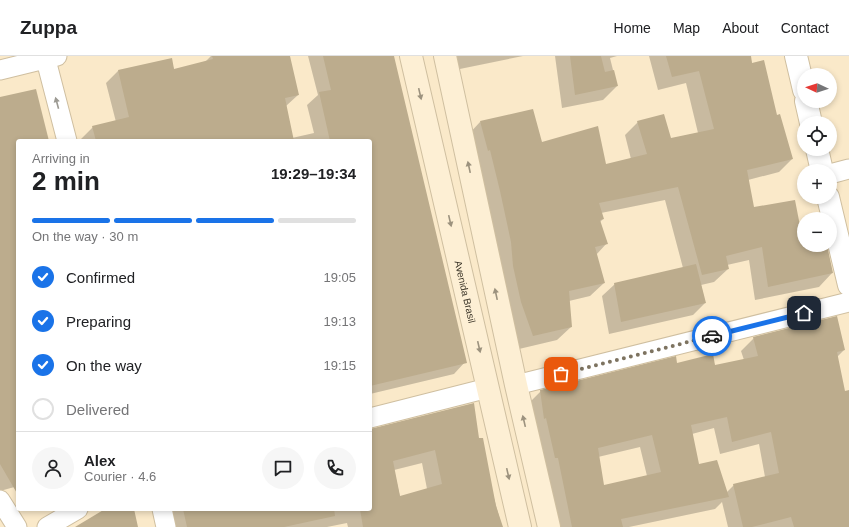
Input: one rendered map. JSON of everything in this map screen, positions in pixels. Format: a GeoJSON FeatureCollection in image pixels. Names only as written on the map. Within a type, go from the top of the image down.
{"type":"FeatureCollection","features":[{"type":"Feature","properties":{"kind":"main road","name":"Avenida Brasil"},"geometry":{"type":"LineString","coordinates":[[412,56],[520,527]]}},
{"type":"Feature","properties":{"kind":"main road"},"geometry":{"type":"LineString","coordinates":[[445,56],[516,385],[549,527]]}},
{"type":"Feature","properties":{"kind":"street"},"geometry":{"type":"LineString","coordinates":[[796,56],[799,68]]}},
{"type":"Feature","properties":{"kind":"street"},"geometry":{"type":"LineString","coordinates":[[0,70],[49,57],[67,139]]}},
{"type":"Feature","properties":{"kind":"street"},"geometry":{"type":"LineString","coordinates":[[837,172],[849,169]]}},
{"type":"Feature","properties":{"kind":"street"},"geometry":{"type":"LineString","coordinates":[[830,204],[849,285]]}},
{"type":"Feature","properties":{"kind":"street"},"geometry":{"type":"LineString","coordinates":[[516,385],[849,302]]}},
{"type":"Feature","properties":{"kind":"street"},"geometry":{"type":"LineString","coordinates":[[372,417],[488,388]]}},
{"type":"Feature","properties":{"kind":"street"},"geometry":{"type":"LineString","coordinates":[[0,500],[17,527]]}},
{"type":"Feature","properties":{"kind":"street"},"geometry":{"type":"LineString","coordinates":[[47,527],[75,511]]}},
{"type":"Feature","properties":{"kind":"street"},"geometry":{"type":"LineString","coordinates":[[162,511],[166,527]]}},
{"type":"Feature","properties":{"kind":"building"},"geometry":{"type":"Polygon","coordinates":[[[212,56],[290,56],[299,95],[285,98],[294,139],[95,139],[92,126],[129,117],[118,70],[172,58],[174,69],[213,59],[212,56]]]}},
{"type":"Feature","properties":{"kind":"building"},"geometry":{"type":"Polygon","coordinates":[[[323,56],[394,56],[467,363],[372,386],[372,139],[330,139],[319,92],[331,90],[323,56]]]}},
{"type":"Feature","properties":{"kind":"building"},"geometry":{"type":"Polygon","coordinates":[[[570,56],[601,56],[605,72],[614,70],[618,86],[575,95],[570,56]]]}},
{"type":"Feature","properties":{"kind":"building"},"geometry":{"type":"Polygon","coordinates":[[[666,56],[751,56],[752,63],[764,60],[777,115],[780,114],[793,159],[747,170],[754,207],[795,200],[797,212],[797,252],[828,252],[833,273],[768,287],[762,247],[726,256],[729,269],[702,275],[678,187],[599,203],[604,219],[600,220],[608,244],[595,247],[605,283],[569,291],[572,327],[533,336],[521,302],[513,266],[511,242],[500,191],[490,150],[488,151],[480,121],[533,109],[542,142],[598,126],[606,164],[647,154],[637,121],[664,114],[671,138],[714,129],[699,71],[672,77],[666,56]]]}},
{"type":"Feature","properties":{"kind":"building"},"geometry":{"type":"Polygon","coordinates":[[[36,89],[48,139],[16,139],[16,492],[0,464],[0,97],[36,89]]]}},
{"type":"Feature","properties":{"kind":"building"},"geometry":{"type":"Polygon","coordinates":[[[696,264],[706,303],[621,322],[614,283],[696,264]]]}},
{"type":"Feature","properties":{"kind":"building"},"geometry":{"type":"Polygon","coordinates":[[[837,316],[845,350],[837,352],[845,391],[849,390],[849,527],[794,527],[791,517],[752,527],[743,527],[733,484],[779,473],[771,432],[732,442],[727,417],[691,425],[699,464],[717,460],[729,497],[621,519],[623,527],[572,527],[558,458],[555,458],[546,418],[544,419],[540,390],[676,356],[677,363],[713,354],[715,365],[758,356],[753,337],[837,316]],[[652,435],[598,448],[604,485],[661,472],[652,435]]]}},
{"type":"Feature","properties":{"kind":"building"},"geometry":{"type":"Polygon","coordinates":[[[474,403],[479,438],[483,438],[496,506],[503,527],[363,527],[360,511],[372,511],[372,428],[474,403]],[[435,450],[393,461],[400,496],[442,484],[435,450]]]}},
{"type":"Feature","properties":{"kind":"building"},"geometry":{"type":"Polygon","coordinates":[[[102,511],[134,511],[138,527],[75,527],[102,511]]]}},
{"type":"Feature","properties":{"kind":"building"},"geometry":{"type":"Polygon","coordinates":[[[183,511],[334,511],[335,516],[284,527],[187,527],[183,511]]]}},
{"type":"Feature","properties":{"kind":"way so far"},"geometry":{"type":"LineString","coordinates":[[561,374],[712,336]]}},
{"type":"Feature","properties":{"kind":"route"},"geometry":{"type":"LineString","coordinates":[[712,336],[804,313]]}}]}
